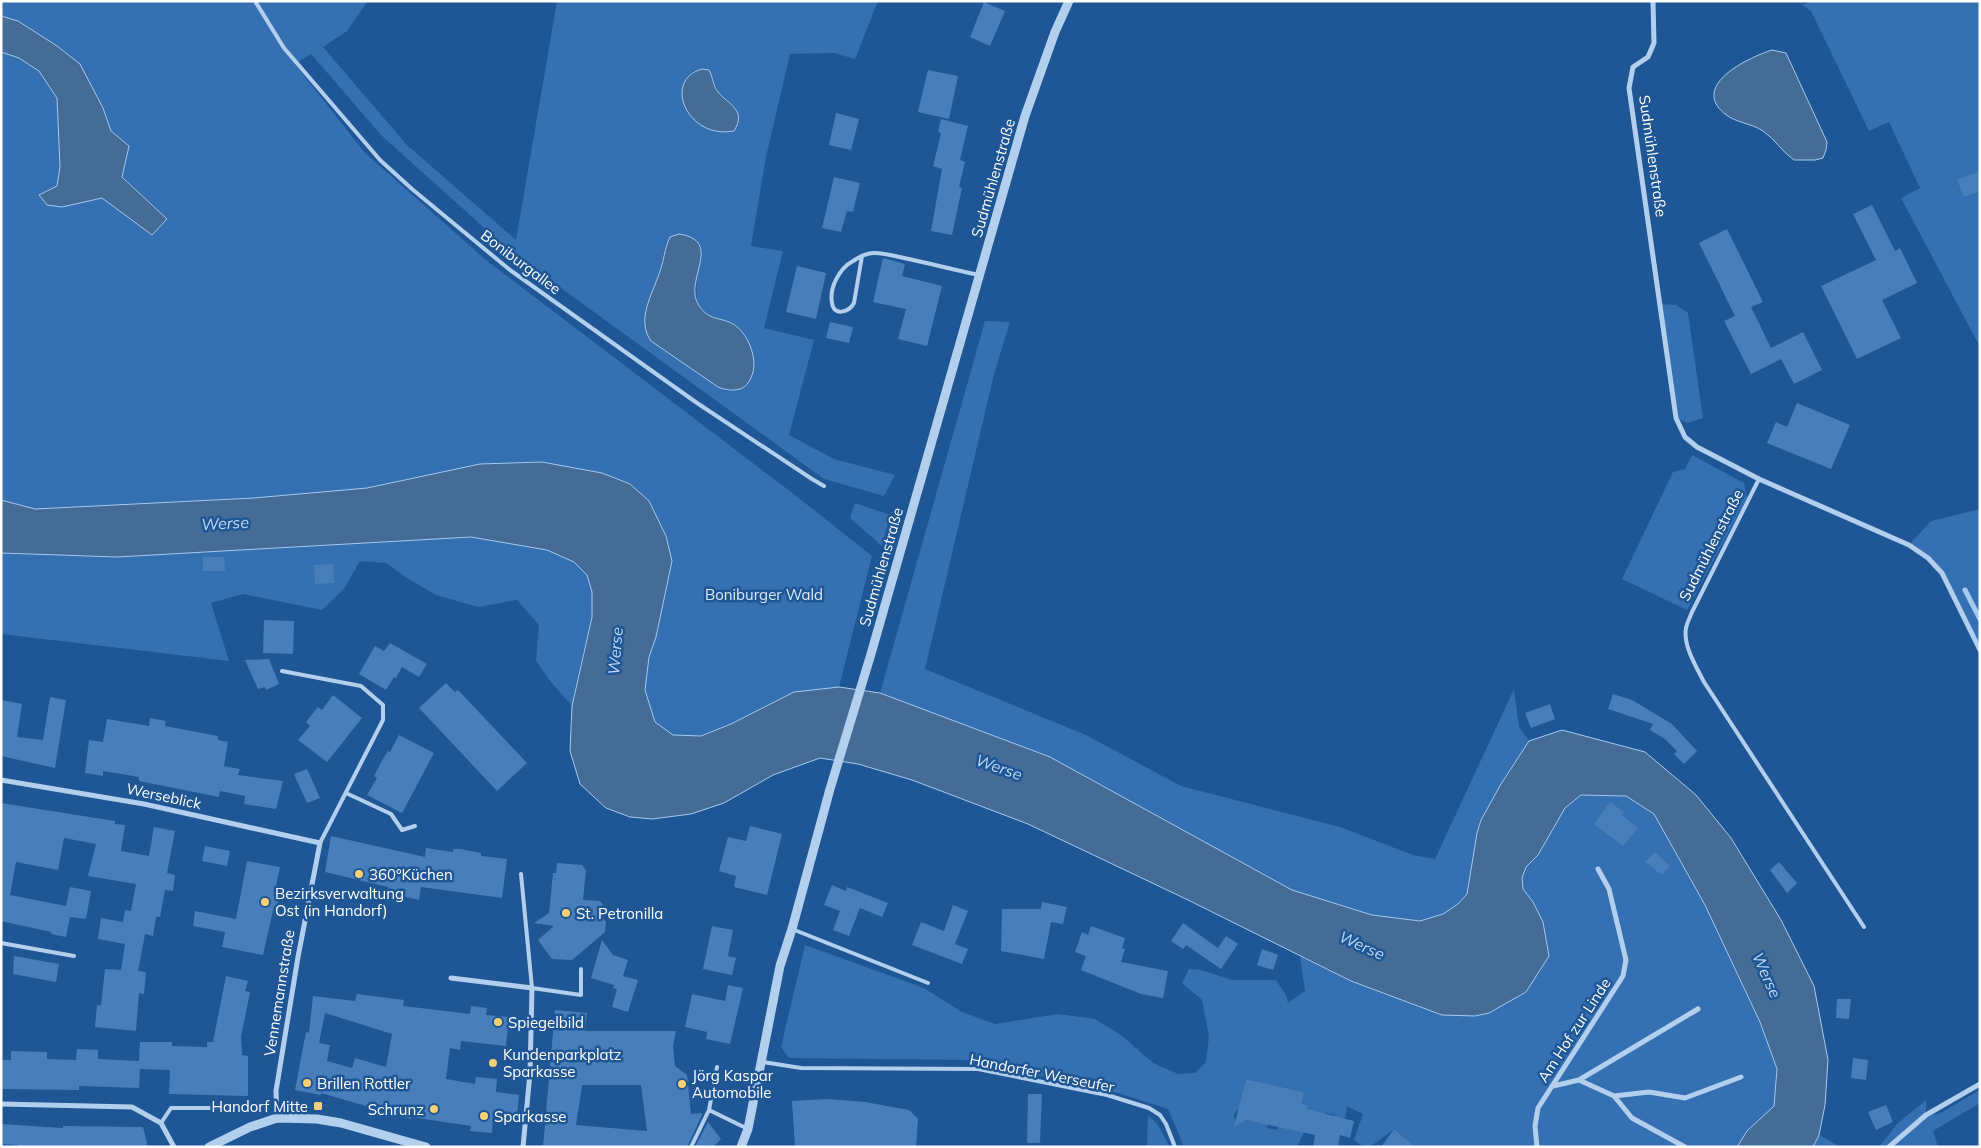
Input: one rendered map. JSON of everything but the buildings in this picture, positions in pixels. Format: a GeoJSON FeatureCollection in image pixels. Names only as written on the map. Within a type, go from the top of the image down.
{"type":"FeatureCollection","features":[{"type":"Feature","properties":{"kind":"street","name":"Sudmühlenstraße"},"geometry":{"type":"LineString","coordinates":[[741,1147],[748,1129],[780,966],[830,789],[1025,116],[1055,32],[1069,1]]}},
{"type":"Feature","properties":{"kind":"street","name":"Sudmühlenstraße"},"geometry":{"type":"LineString","coordinates":[[1653,1],[1654,43],[1648,57],[1633,67],[1629,88],[1676,418],[1685,437],[1697,447],[1759,479]]}},
{"type":"Feature","properties":{"kind":"street"},"geometry":{"type":"LineString","coordinates":[[1759,479],[1909,545],[1928,558],[1942,572],[1980,650]]}},
{"type":"Feature","properties":{"kind":"street","name":"Werseblick"},"geometry":{"type":"LineString","coordinates":[[1,780],[144,804],[320,843]]}},
{"type":"Feature","properties":{"kind":"street","name":"Vennemannstraße"},"geometry":{"type":"LineString","coordinates":[[277,1118],[276,1091],[298,956],[320,843]]}},
{"type":"Feature","properties":{"kind":"street","name":"Am Hof zur Linde"},"geometry":{"type":"LineString","coordinates":[[1537,1147],[1535,1126],[1538,1108],[1623,976],[1626,960],[1609,889],[1598,869]]}},
{"type":"Feature","properties":{"kind":"street"},"geometry":{"type":"LineString","coordinates":[[451,978],[532,988],[530,1073],[523,1147]]}},
{"type":"Feature","properties":{"kind":"street"},"geometry":{"type":"LineString","coordinates":[[1552,1086],[1579,1080],[1698,1009]]}},
{"type":"Feature","properties":{"kind":"street"},"geometry":{"type":"LineString","coordinates":[[1614,1096],[1649,1092],[1685,1098],[1741,1078]]}},
{"type":"Feature","properties":{"kind":"street"},"geometry":{"type":"LineString","coordinates":[[1579,1080],[1614,1096],[1632,1118],[1685,1147]]}},
{"type":"Feature","properties":{"kind":"street"},"geometry":{"type":"LineString","coordinates":[[1889,1147],[1926,1115],[1980,1084]]}},
{"type":"Feature","properties":{"kind":"street"},"geometry":{"type":"LineString","coordinates":[[1,1104],[132,1107],[161,1123],[174,1147]]}},
{"type":"Feature","properties":{"kind":"street"},"geometry":{"type":"LineString","coordinates":[[209,1147],[250,1127],[277,1118],[317,1119],[341,1123],[426,1147]]}},
{"type":"Feature","properties":{"kind":"lane","name":"Boniburgallee"},"geometry":{"type":"LineString","coordinates":[[255,1],[284,48],[380,160],[440,213],[510,270],[628,355],[698,404],[824,486]]}},
{"type":"Feature","properties":{"kind":"lane"},"geometry":{"type":"LineString","coordinates":[[862,256],[854,303],[851,309],[839,312],[834,309],[832,303],[835,281],[842,269],[851,261],[862,256],[878,253],[979,275]]}},
{"type":"Feature","properties":{"kind":"lane","name":"Sudmühlenstraße"},"geometry":{"type":"LineString","coordinates":[[1759,479],[1692,612],[1686,628],[1687,643],[1704,682],[1864,928]]}},
{"type":"Feature","properties":{"kind":"lane"},"geometry":{"type":"LineString","coordinates":[[282,671],[361,686],[382,705],[383,720],[320,843]]}},
{"type":"Feature","properties":{"kind":"lane"},"geometry":{"type":"LineString","coordinates":[[346,792],[391,814],[402,830],[415,826]]}},
{"type":"Feature","properties":{"kind":"lane"},"geometry":{"type":"LineString","coordinates":[[521,874],[532,988],[581,994],[581,969]]}},
{"type":"Feature","properties":{"kind":"lane"},"geometry":{"type":"LineString","coordinates":[[792,929],[928,983]]}},
{"type":"Feature","properties":{"kind":"lane"},"geometry":{"type":"LineString","coordinates":[[1,943],[74,956]]}},
{"type":"Feature","properties":{"kind":"lane","name":"Handorfer Werseufer"},"geometry":{"type":"LineString","coordinates":[[762,1062],[801,1068],[978,1069],[1107,1095],[1149,1108],[1160,1114],[1176,1147]]}},
{"type":"Feature","properties":{"kind":"lane"},"geometry":{"type":"LineString","coordinates":[[691,1147],[709,1110],[717,1067]]}},
{"type":"Feature","properties":{"kind":"lane"},"geometry":{"type":"LineString","coordinates":[[161,1123],[171,1108],[233,1108]]}},
{"type":"Feature","properties":{"kind":"lane"},"geometry":{"type":"LineString","coordinates":[[709,1110],[748,1129]]}},
{"type":"Feature","properties":{"kind":"green space","name":"Boniburger Wald"},"geometry":{"type":"Polygon","coordinates":[[[1,1],[368,1],[347,31],[323,47],[407,145],[516,240],[557,1],[878,1],[855,59],[834,53],[790,54],[766,157],[751,246],[783,251],[764,328],[814,340],[789,435],[834,459],[895,475],[884,496],[824,479],[510,251],[382,136],[311,54],[295,64],[365,153],[486,260],[795,495],[872,556],[839,687],[794,692],[731,724],[700,736],[673,735],[655,722],[645,690],[649,657],[656,637],[672,561],[630,484],[602,473],[542,462],[480,464],[367,488],[254,498],[35,509],[1,500],[1,52],[19,58],[39,71],[57,98],[60,167],[57,186],[62,207],[102,198],[152,234],[167,219],[122,176],[129,146],[111,131],[103,108],[18,21],[1,16],[1,1]],[[694,71],[682,87],[736,108],[718,92],[712,76],[694,71]],[[679,234],[670,237],[665,248],[660,273],[645,311],[651,341],[718,387],[727,391],[742,388],[754,361],[751,349],[746,337],[732,323],[712,318],[697,302],[696,279],[700,264],[679,234]]]}},
{"type":"Feature","properties":{"kind":"green space"},"geometry":{"type":"Polygon","coordinates":[[[1812,1],[1980,1],[1980,347],[1901,198],[1920,188],[1889,122],[1869,131],[1811,11],[1802,5],[1812,1]]]}},
{"type":"Feature","properties":{"kind":"green space"},"geometry":{"type":"Polygon","coordinates":[[[1660,304],[1676,305],[1688,313],[1703,418],[1688,423],[1676,418],[1660,304]]]}},
{"type":"Feature","properties":{"kind":"green space"},"geometry":{"type":"Polygon","coordinates":[[[985,321],[1010,322],[994,374],[925,669],[1086,735],[1181,786],[1340,827],[1413,855],[1435,859],[1514,689],[1519,727],[1529,741],[1501,784],[1481,820],[1477,833],[1467,894],[1458,904],[1443,914],[1420,921],[1372,915],[1292,890],[1050,757],[880,693],[985,321]]]}},
{"type":"Feature","properties":{"kind":"green space"},"geometry":{"type":"Polygon","coordinates":[[[1692,455],[1744,483],[1747,498],[1687,610],[1622,579],[1673,472],[1685,469],[1692,455]]]}},
{"type":"Feature","properties":{"kind":"green space"},"geometry":{"type":"Polygon","coordinates":[[[855,503],[890,515],[882,546],[850,518],[855,503]]]}},
{"type":"Feature","properties":{"kind":"green space"},"geometry":{"type":"Polygon","coordinates":[[[1980,509],[1980,650],[1942,573],[1909,545],[1931,521],[1980,509]]]}},
{"type":"Feature","properties":{"kind":"green space"},"geometry":{"type":"Polygon","coordinates":[[[471,537],[539,548],[564,556],[574,561],[589,580],[592,592],[591,618],[572,706],[536,661],[539,625],[517,600],[478,607],[436,595],[386,563],[360,561],[344,589],[322,610],[243,594],[211,603],[229,661],[1,634],[1,553],[117,557],[471,537]]]}},
{"type":"Feature","properties":{"kind":"green space"},"geometry":{"type":"Polygon","coordinates":[[[1581,795],[1626,796],[1654,814],[1705,905],[1760,1022],[1777,1069],[1774,1106],[1747,1131],[1737,1147],[1415,1147],[1394,1129],[1370,1147],[1364,1147],[1354,1140],[1363,1114],[1347,1106],[1345,1119],[1326,1113],[1325,1115],[1306,1111],[1307,1105],[1302,1104],[1304,1092],[1246,1079],[1239,1109],[1235,1112],[1234,1117],[1236,1121],[1246,1120],[1268,1124],[1267,1128],[1277,1130],[1278,1127],[1309,1122],[1297,1147],[1184,1147],[1168,1109],[1118,1093],[972,1060],[789,1058],[781,1047],[805,945],[924,988],[962,1012],[995,1024],[1058,1014],[1095,1019],[1121,1035],[1153,1063],[1178,1074],[1195,1073],[1206,1062],[1209,1036],[1202,1000],[1182,983],[1189,969],[1201,970],[1232,980],[1276,980],[1286,995],[1288,1003],[1305,991],[1300,956],[1351,981],[1442,1015],[1508,1002],[1526,992],[1533,902],[1523,889],[1522,878],[1526,867],[1538,855],[1565,808],[1581,795]]]}},
{"type":"Feature","properties":{"kind":"green space"},"geometry":{"type":"Polygon","coordinates":[[[1980,1090],[1980,1103],[1933,1131],[1938,1147],[1879,1147],[1897,1124],[1926,1100],[1926,1115],[1939,1114],[1980,1090]]]}},
{"type":"Feature","properties":{"kind":"green space"},"geometry":{"type":"Polygon","coordinates":[[[1148,1115],[1158,1125],[1170,1147],[1147,1147],[1148,1115]]]}},
{"type":"Feature","properties":{"kind":"green space"},"geometry":{"type":"Polygon","coordinates":[[[1819,1135],[1841,1147],[1813,1147],[1819,1135]]]}},
{"type":"Feature","properties":{"kind":"water"},"geometry":{"type":"Polygon","coordinates":[[[1,16],[18,21],[57,46],[80,64],[103,108],[111,131],[129,146],[122,177],[167,219],[152,235],[102,198],[62,207],[47,205],[39,195],[57,186],[60,167],[57,98],[39,71],[19,58],[1,52],[1,16]]]}},
{"type":"Feature","properties":{"kind":"water"},"geometry":{"type":"Polygon","coordinates":[[[1772,50],[1786,53],[1827,142],[1823,158],[1794,160],[1763,131],[1729,117],[1716,103],[1714,93],[1718,83],[1727,74],[1750,59],[1772,50]]]}},
{"type":"Feature","properties":{"kind":"water"},"geometry":{"type":"Polygon","coordinates":[[[702,69],[709,70],[716,90],[738,113],[739,118],[734,131],[717,131],[704,127],[685,108],[682,96],[684,85],[690,75],[702,69]]]}},
{"type":"Feature","properties":{"kind":"water"},"geometry":{"type":"Polygon","coordinates":[[[679,234],[692,238],[699,244],[701,253],[695,284],[698,304],[706,314],[733,324],[743,333],[750,345],[754,359],[753,372],[745,386],[740,389],[729,390],[718,387],[651,341],[647,333],[645,316],[649,299],[661,269],[666,246],[670,237],[679,234]]]}},
{"type":"Feature","properties":{"kind":"water","name":"Werse"},"geometry":{"type":"Polygon","coordinates":[[[542,462],[602,473],[630,484],[649,501],[666,536],[672,561],[656,637],[649,657],[645,690],[655,722],[673,735],[701,736],[731,724],[794,692],[839,687],[880,693],[1050,757],[1292,890],[1372,915],[1420,921],[1443,914],[1458,904],[1467,894],[1477,833],[1481,820],[1501,784],[1529,741],[1562,730],[1645,752],[1696,795],[1731,838],[1781,920],[1814,986],[1828,1060],[1825,1105],[1819,1135],[1813,1147],[1737,1147],[1747,1131],[1774,1106],[1777,1069],[1760,1022],[1705,905],[1654,814],[1626,796],[1581,795],[1565,808],[1538,855],[1526,867],[1522,878],[1523,889],[1533,902],[1543,922],[1549,956],[1526,992],[1489,1013],[1475,1016],[1442,1015],[1351,981],[1186,899],[1028,824],[912,780],[858,764],[820,758],[773,775],[724,803],[691,814],[652,819],[630,817],[606,808],[580,784],[570,751],[572,706],[592,617],[592,592],[587,575],[574,562],[547,550],[471,537],[117,557],[1,553],[1,500],[35,509],[254,498],[367,488],[480,464],[542,462]]]}},
{"type":"Feature","properties":{"kind":"waterway"},"geometry":{"type":"LineString","coordinates":[[1965,590],[1980,619]]}},
{"type":"Feature","properties":{"kind":"place","name":"360°Küchen"},"geometry":{"type":"Point","coordinates":[359,874]}},
{"type":"Feature","properties":{"kind":"place","name":"Bezirksverwaltung Ost (in Handorf)"},"geometry":{"type":"Point","coordinates":[265,902]}},
{"type":"Feature","properties":{"kind":"place","name":"St. Petronilla"},"geometry":{"type":"Point","coordinates":[566,913]}},
{"type":"Feature","properties":{"kind":"place","name":"Spiegelbild"},"geometry":{"type":"Point","coordinates":[498,1022]}},
{"type":"Feature","properties":{"kind":"place","name":"Kundenparkplatz Sparkasse"},"geometry":{"type":"Point","coordinates":[493,1063]}},
{"type":"Feature","properties":{"kind":"place","name":"Brillen Rottler"},"geometry":{"type":"Point","coordinates":[307,1083]}},
{"type":"Feature","properties":{"kind":"place","name":"Jörg Kaspar Automobile"},"geometry":{"type":"Point","coordinates":[682,1084]}},
{"type":"Feature","properties":{"kind":"place","name":"Handorf Mitte"},"geometry":{"type":"Point","coordinates":[318,1106]}},
{"type":"Feature","properties":{"kind":"place","name":"Schrunz"},"geometry":{"type":"Point","coordinates":[434,1109]}},
{"type":"Feature","properties":{"kind":"place","name":"Sparkasse"},"geometry":{"type":"Point","coordinates":[484,1116]}}]}
